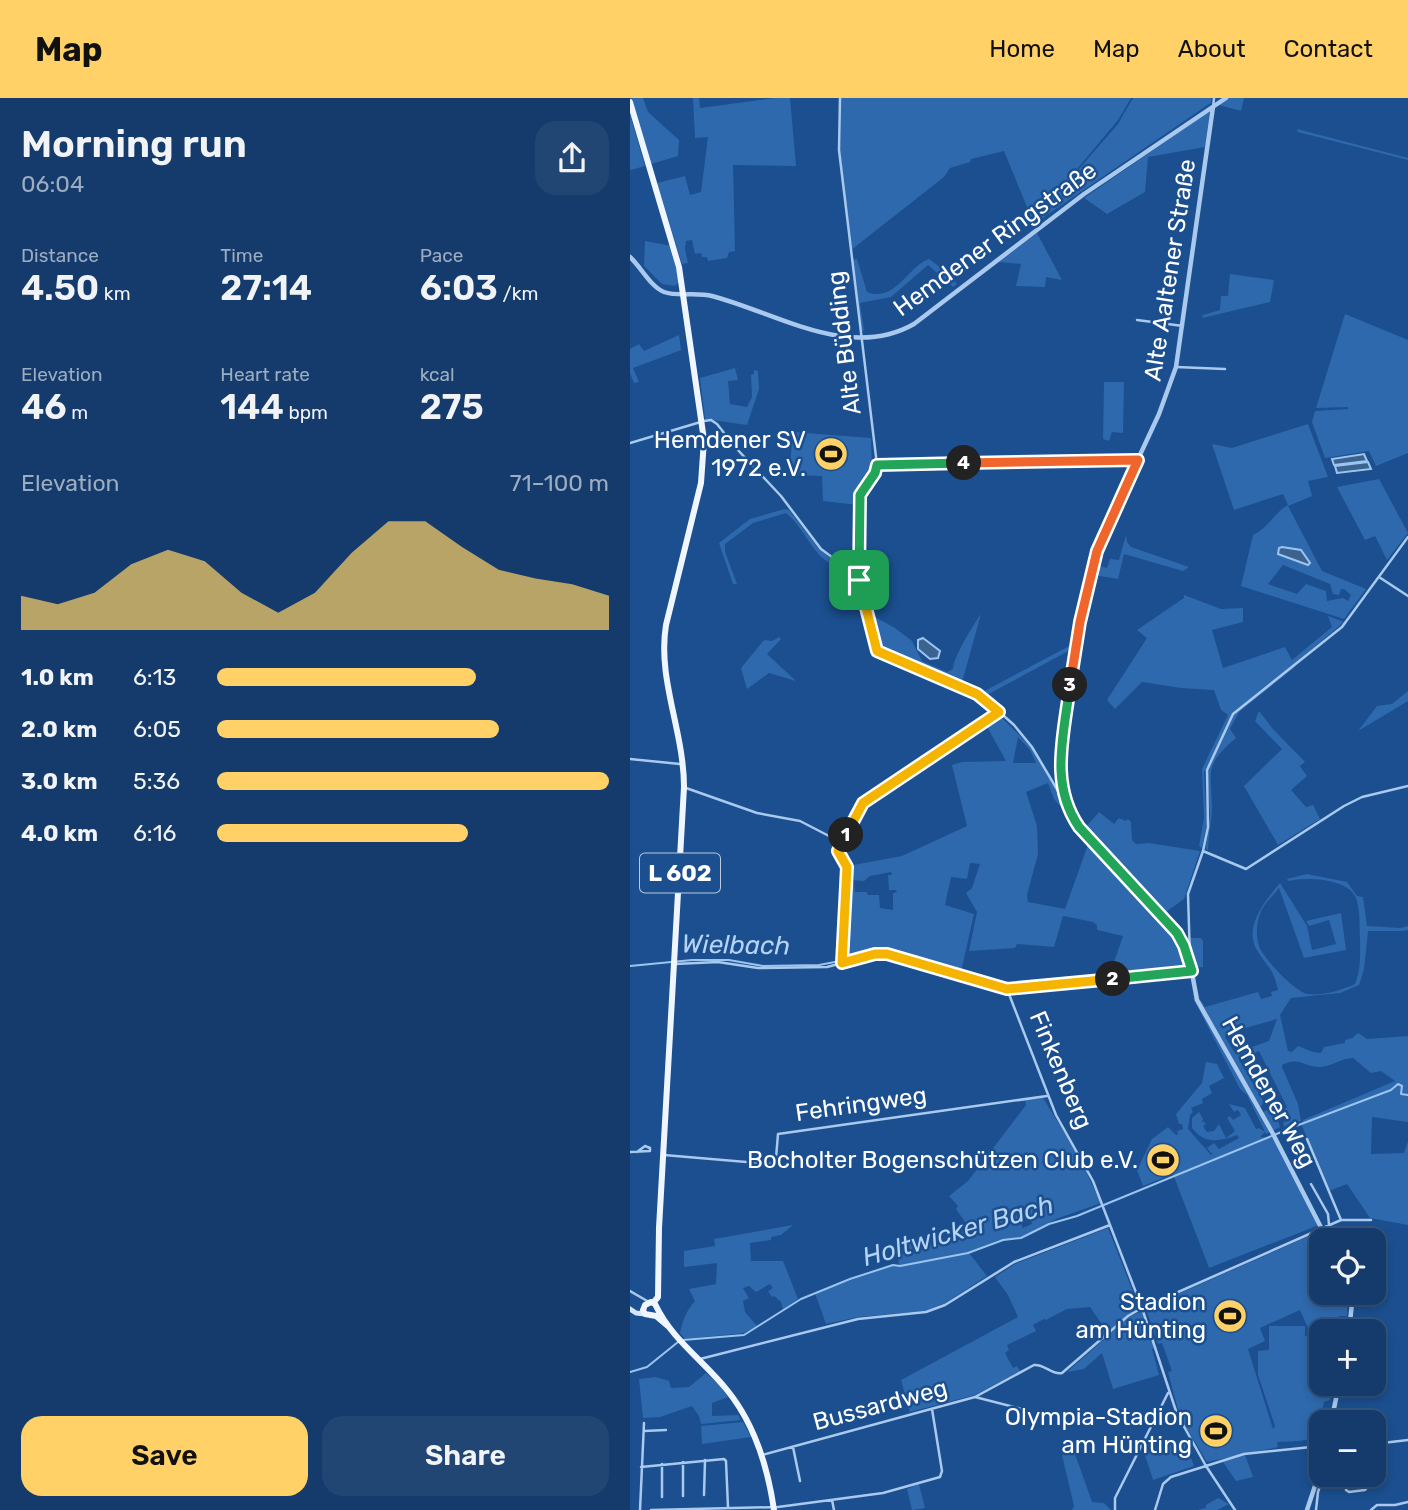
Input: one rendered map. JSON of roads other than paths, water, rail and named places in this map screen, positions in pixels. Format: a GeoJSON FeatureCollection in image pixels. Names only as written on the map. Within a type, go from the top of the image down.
{"type":"FeatureCollection","features":[{"type":"Feature","properties":{"kind":"main road","name":"L 602"},"geometry":{"type":"LineString","coordinates":[[630,102],[676,252],[685,293],[704,440],[703,473],[663,646],[666,676],[680,737],[684,787],[663,1156],[658,1297],[650,1308]]}},
{"type":"Feature","properties":{"kind":"main road"},"geometry":{"type":"LineString","coordinates":[[631,1310],[650,1308],[734,1399],[762,1455],[774,1508]]}},
{"type":"Feature","properties":{"kind":"street","name":"Alte Büdding"},"geometry":{"type":"LineString","coordinates":[[840,98],[839,150],[877,465]]}},
{"type":"Feature","properties":{"kind":"street","name":"Alte Aaltener Straße"},"geometry":{"type":"LineString","coordinates":[[1192,971],[1177,933],[1079,827],[1063,796],[1060,766],[1071,671],[1090,575],[1100,541],[1164,404],[1176,367],[1214,98]]}},
{"type":"Feature","properties":{"kind":"street","name":"Hemdener Ringstraße"},"geometry":{"type":"LineString","coordinates":[[630,257],[661,290],[670,293],[707,295],[838,337],[861,339],[890,335],[914,324],[1074,202],[1226,98]]}},
{"type":"Feature","properties":{"kind":"street"},"geometry":{"type":"LineString","coordinates":[[1137,320],[1183,326]]}},
{"type":"Feature","properties":{"kind":"street"},"geometry":{"type":"LineString","coordinates":[[1176,367],[1225,369]]}},
{"type":"Feature","properties":{"kind":"street"},"geometry":{"type":"LineString","coordinates":[[630,443],[711,420],[780,496],[821,549],[848,568],[859,580]]}},
{"type":"Feature","properties":{"kind":"street"},"geometry":{"type":"LineString","coordinates":[[1063,796],[1032,747],[999,712],[977,694],[877,651],[859,580],[860,495],[875,473],[877,465],[1138,460]]}},
{"type":"Feature","properties":{"kind":"street"},"geometry":{"type":"LineString","coordinates":[[1190,962],[1188,894],[1208,827],[1206,770],[1233,714],[1342,627],[1408,537]]}},
{"type":"Feature","properties":{"kind":"street"},"geometry":{"type":"LineString","coordinates":[[1379,577],[1408,596]]}},
{"type":"Feature","properties":{"kind":"street"},"geometry":{"type":"LineString","coordinates":[[838,851],[863,803],[999,712]]}},
{"type":"Feature","properties":{"kind":"street"},"geometry":{"type":"LineString","coordinates":[[630,759],[683,764]]}},
{"type":"Feature","properties":{"kind":"street"},"geometry":{"type":"LineString","coordinates":[[1203,851],[1246,869],[1344,806],[1362,797],[1408,786]]}},
{"type":"Feature","properties":{"kind":"street"},"geometry":{"type":"LineString","coordinates":[[684,787],[757,813],[800,821],[829,836],[847,867],[842,963]]}},
{"type":"Feature","properties":{"kind":"street"},"geometry":{"type":"LineString","coordinates":[[674,962],[727,962],[758,968],[827,967],[875,954],[887,954],[1007,989],[1192,971]]}},
{"type":"Feature","properties":{"kind":"street","name":"Hemdener Weg"},"geometry":{"type":"LineString","coordinates":[[1192,971],[1197,1000],[1276,1139],[1321,1228]]}},
{"type":"Feature","properties":{"kind":"street","name":"Finkenberg"},"geometry":{"type":"LineString","coordinates":[[1007,989],[1056,1115],[1084,1163],[1111,1225]]}},
{"type":"Feature","properties":{"kind":"street","name":"Fehringweg"},"geometry":{"type":"LineString","coordinates":[[663,1156],[771,1164],[776,1158],[778,1134],[1048,1096]]}},
{"type":"Feature","properties":{"kind":"street","name":"Hemdener Weg"},"geometry":{"type":"LineString","coordinates":[[1307,1139],[1341,1220]]}},
{"type":"Feature","properties":{"kind":"street"},"geometry":{"type":"LineString","coordinates":[[630,1152],[638,1152]]}},
{"type":"Feature","properties":{"kind":"street","name":"Hemdener Weg"},"geometry":{"type":"LineString","coordinates":[[1311,1184],[1328,1214],[1329,1225]]}},
{"type":"Feature","properties":{"kind":"street"},"geometry":{"type":"LineString","coordinates":[[1321,1228],[1341,1220],[1371,1220]]}},
{"type":"Feature","properties":{"kind":"street"},"geometry":{"type":"LineString","coordinates":[[698,1361],[703,1357],[858,1319],[926,1312],[945,1305],[1014,1262],[1111,1225],[1179,1419],[1235,1510]]}},
{"type":"Feature","properties":{"kind":"street"},"geometry":{"type":"LineString","coordinates":[[1142,1308],[1309,1233]]}},
{"type":"Feature","properties":{"kind":"street"},"geometry":{"type":"LineString","coordinates":[[630,1291],[641,1297],[650,1308]]}},
{"type":"Feature","properties":{"kind":"street","name":"Bussardweg"},"geometry":{"type":"LineString","coordinates":[[762,1455],[975,1397],[1034,1365],[1041,1365],[1055,1374],[1062,1373],[1128,1316],[1142,1308]]}},
{"type":"Feature","properties":{"kind":"street"},"geometry":{"type":"LineString","coordinates":[[1115,1510],[1115,1498],[1169,1391]]}},
{"type":"Feature","properties":{"kind":"street","name":"Bussardweg"},"geometry":{"type":"LineString","coordinates":[[975,1397],[1022,1409],[1024,1412]]}},
{"type":"Feature","properties":{"kind":"street"},"geometry":{"type":"LineString","coordinates":[[651,1510],[774,1508],[883,1493],[941,1476],[932,1409]]}},
{"type":"Feature","properties":{"kind":"street"},"geometry":{"type":"LineString","coordinates":[[640,1510],[644,1423]]}},
{"type":"Feature","properties":{"kind":"street"},"geometry":{"type":"LineString","coordinates":[[644,1431],[666,1430]]}},
{"type":"Feature","properties":{"kind":"street"},"geometry":{"type":"LineString","coordinates":[[1386,1443],[1408,1440]]}},
{"type":"Feature","properties":{"kind":"street","name":"Bussardweg"},"geometry":{"type":"LineString","coordinates":[[793,1447],[800,1481]]}},
{"type":"Feature","properties":{"kind":"street"},"geometry":{"type":"LineString","coordinates":[[1155,1510],[1166,1479],[1250,1453],[1309,1447]]}},
{"type":"Feature","properties":{"kind":"street"},"geometry":{"type":"LineString","coordinates":[[641,1466],[721,1458],[726,1461],[727,1507]]}},
{"type":"Feature","properties":{"kind":"street"},"geometry":{"type":"LineString","coordinates":[[704,1495],[705,1460]]}},
{"type":"Feature","properties":{"kind":"street"},"geometry":{"type":"LineString","coordinates":[[683,1462],[683,1496]]}},
{"type":"Feature","properties":{"kind":"street"},"geometry":{"type":"LineString","coordinates":[[662,1464],[663,1497]]}},
{"type":"Feature","properties":{"kind":"street"},"geometry":{"type":"LineString","coordinates":[[1307,1510],[1315,1487]]}},
{"type":"Feature","properties":{"kind":"street"},"geometry":{"type":"LineString","coordinates":[[1316,1510],[1320,1487]]}},
{"type":"Feature","properties":{"kind":"street"},"geometry":{"type":"LineString","coordinates":[[1346,1490],[1365,1490],[1368,1487]]}},
{"type":"Feature","properties":{"kind":"street"},"geometry":{"type":"LineString","coordinates":[[832,1500],[834,1510]]}},
{"type":"Feature","properties":{"kind":"street"},"geometry":{"type":"LineString","coordinates":[[1371,1510],[1377,1505],[1408,1502]]}},
{"type":"Feature","properties":{"kind":"street"},"geometry":{"type":"LineString","coordinates":[[1402,1504],[1403,1509]]}},
{"type":"Feature","properties":{"kind":"street"},"geometry":{"type":"LineString","coordinates":[[1382,1505],[1383,1510]]}},
{"type":"Feature","properties":{"kind":"waterway","name":"Wielbach"},"geometry":{"type":"LineString","coordinates":[[844,959],[883,951],[959,973]]}},
{"type":"Feature","properties":{"kind":"waterway","name":"Wielbach"},"geometry":{"type":"LineString","coordinates":[[630,966],[692,960],[729,960],[763,966],[819,965],[840,961]]}},
{"type":"Feature","properties":{"kind":"waterway","name":"Wielbach"},"geometry":{"type":"LineString","coordinates":[[963,974],[1009,986],[1031,985]]}},
{"type":"Feature","properties":{"kind":"waterway","name":"Wielbach"},"geometry":{"type":"LineString","coordinates":[[1035,985],[1049,983]]}},
{"type":"Feature","properties":{"kind":"waterway","name":"Holtwicker Bach"},"geometry":{"type":"LineString","coordinates":[[683,1340],[744,1335],[801,1299],[850,1279],[893,1265],[968,1253],[1003,1240],[1021,1238],[1049,1224],[1077,1216],[1391,1090],[1398,1084],[1402,1086],[1401,1094],[1408,1095]]}},
{"type":"Feature","properties":{"kind":"waterway","name":"Holtwicker Bach"},"geometry":{"type":"LineString","coordinates":[[630,1372],[647,1367],[678,1342]]}},
{"type":"Feature","properties":{"kind":"place","name":"Hemdener SV 1972 e.V."},"geometry":{"type":"Point","coordinates":[831,454]}},
{"type":"Feature","properties":{"kind":"place","name":"Bocholter Bogenschützen Club e.V."},"geometry":{"type":"Point","coordinates":[1163,1160]}},
{"type":"Feature","properties":{"kind":"place","name":"Stadion am Hünting"},"geometry":{"type":"Point","coordinates":[1230,1316]}},
{"type":"Feature","properties":{"kind":"place","name":"Olympia-Stadion am Hünting"},"geometry":{"type":"Point","coordinates":[1216,1431]}}]}
